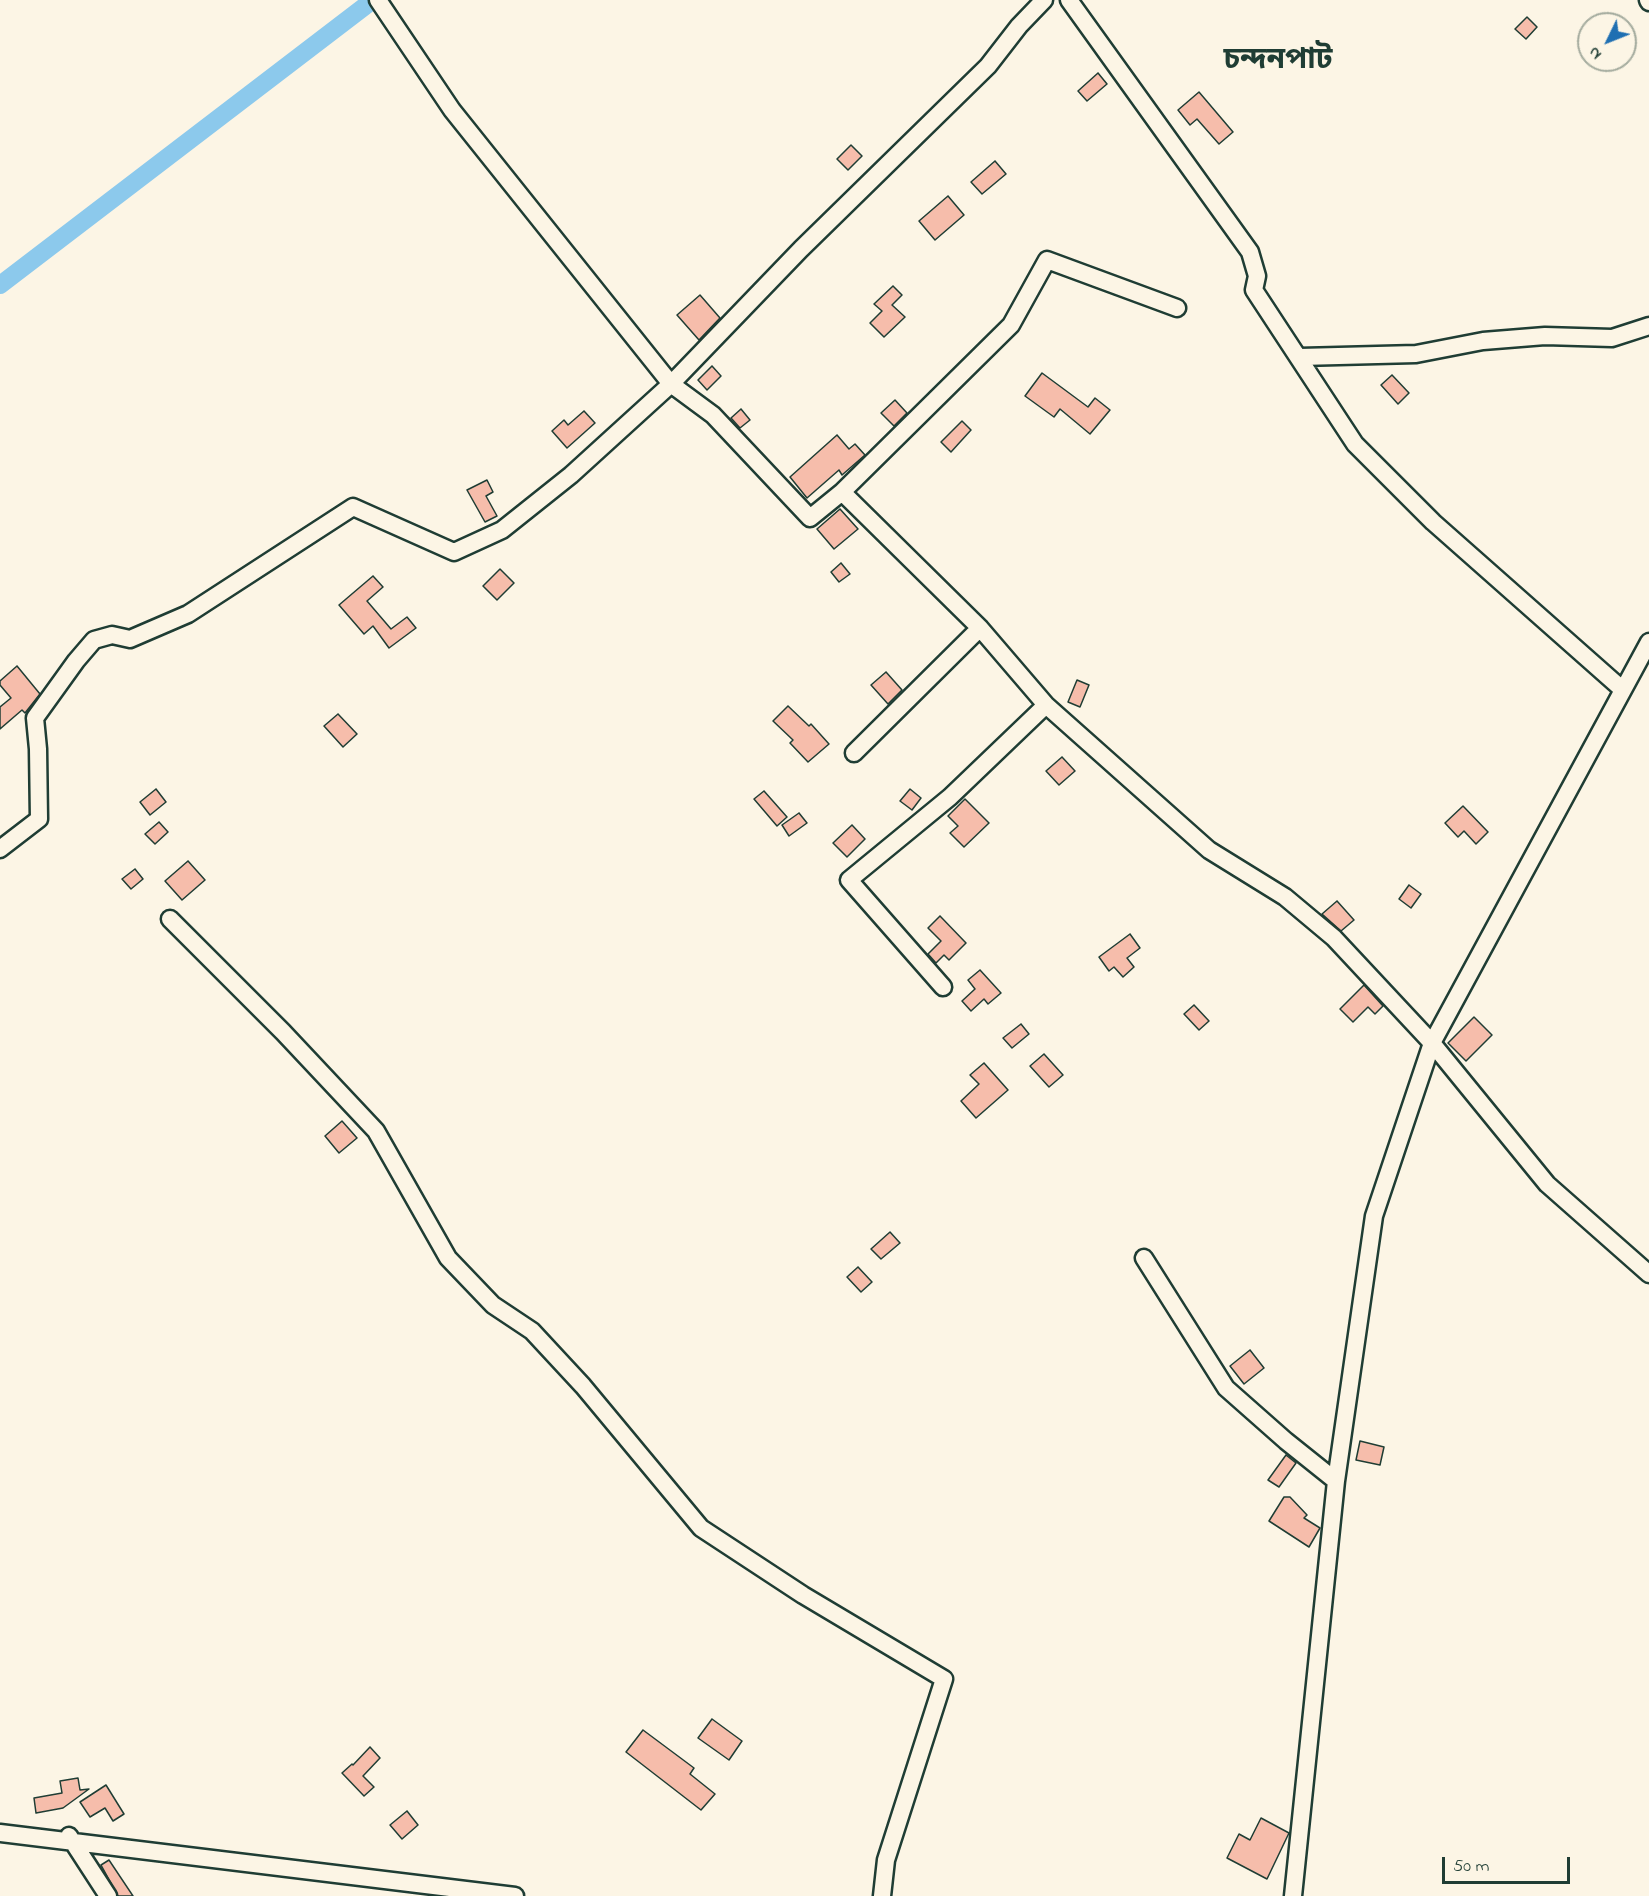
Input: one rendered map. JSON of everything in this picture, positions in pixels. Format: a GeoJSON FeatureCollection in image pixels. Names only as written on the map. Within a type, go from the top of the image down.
{"type":"FeatureCollection","features":[{"type":"Feature","properties":{"kind":"street"},"geometry":{"type":"LineString","coordinates":[[378,0],[452,110],[671,384],[712,415],[810,518],[842,492],[1011,326],[1047,260],[1177,308]]}},
{"type":"Feature","properties":{"kind":"street"},"geometry":{"type":"LineString","coordinates":[[0,849],[39,819],[35,718],[94,640],[112,635],[130,639],[188,614],[353,507],[453,552],[502,530],[571,475],[671,384],[801,249],[988,66],[1018,26],[1044,0]]}},
{"type":"Feature","properties":{"kind":"street"},"geometry":{"type":"LineString","coordinates":[[1069,0],[1250,252],[1257,276],[1254,290],[1355,444],[1433,522],[1623,690]]}},
{"type":"Feature","properties":{"kind":"street"},"geometry":{"type":"LineString","coordinates":[[1300,357],[1416,354],[1483,341],[1545,336],[1612,338],[1649,326]]}},
{"type":"Feature","properties":{"kind":"street"},"geometry":{"type":"LineString","coordinates":[[842,492],[980,628],[1046,705],[1209,850],[1285,897],[1334,938],[1432,1043],[1547,1184],[1649,1274]]}},
{"type":"Feature","properties":{"kind":"street"},"geometry":{"type":"LineString","coordinates":[[854,753],[980,628]]}},
{"type":"Feature","properties":{"kind":"street"},"geometry":{"type":"LineString","coordinates":[[1293,1896],[1336,1482],[1374,1216],[1432,1043],[1649,642]]}},
{"type":"Feature","properties":{"kind":"street"},"geometry":{"type":"LineString","coordinates":[[943,987],[849,880],[950,797],[1046,705]]}},
{"type":"Feature","properties":{"kind":"street"},"geometry":{"type":"LineString","coordinates":[[170,919],[283,1032],[376,1131],[448,1258],[493,1305],[532,1331],[583,1386],[701,1528],[803,1595],[944,1679],[886,1860],[882,1896]]}},
{"type":"Feature","properties":{"kind":"street"},"geometry":{"type":"LineString","coordinates":[[1144,1258],[1226,1388],[1336,1482]]}},
{"type":"Feature","properties":{"kind":"street"},"geometry":{"type":"LineString","coordinates":[[0,1833],[70,1837],[515,1896]]}},
{"type":"Feature","properties":{"kind":"street"},"geometry":{"type":"LineString","coordinates":[[70,1837],[108,1896]]}},
{"type":"Feature","properties":{"kind":"building"},"geometry":{"type":"Polygon","coordinates":[[[1527,17],[1537,27],[1526,39],[1515,29],[1527,17]]]}},
{"type":"Feature","properties":{"kind":"building"},"geometry":{"type":"Polygon","coordinates":[[[1098,73],[1107,84],[1087,101],[1078,91],[1098,73]]]}},
{"type":"Feature","properties":{"kind":"building"},"geometry":{"type":"Polygon","coordinates":[[[1199,92],[1233,132],[1219,144],[1197,119],[1190,125],[1178,110],[1199,92]]]}},
{"type":"Feature","properties":{"kind":"building"},"geometry":{"type":"Polygon","coordinates":[[[851,145],[862,156],[848,170],[837,159],[851,145]]]}},
{"type":"Feature","properties":{"kind":"building"},"geometry":{"type":"Polygon","coordinates":[[[995,161],[1006,174],[982,194],[971,182],[995,161]]]}},
{"type":"Feature","properties":{"kind":"building"},"geometry":{"type":"Polygon","coordinates":[[[948,196],[964,215],[935,240],[919,221],[948,196]]]}},
{"type":"Feature","properties":{"kind":"building"},"geometry":{"type":"Polygon","coordinates":[[[893,286],[902,295],[892,305],[905,317],[884,337],[870,323],[882,311],[874,304],[893,286]]]}},
{"type":"Feature","properties":{"kind":"building"},"geometry":{"type":"Polygon","coordinates":[[[700,295],[720,318],[699,340],[677,315],[700,295]]]}},
{"type":"Feature","properties":{"kind":"building"},"geometry":{"type":"Polygon","coordinates":[[[712,366],[721,376],[707,390],[698,380],[712,366]]]}},
{"type":"Feature","properties":{"kind":"building"},"geometry":{"type":"Polygon","coordinates":[[[1042,373],[1088,407],[1095,398],[1110,410],[1090,434],[1060,409],[1054,417],[1025,396],[1042,373]]]}},
{"type":"Feature","properties":{"kind":"building"},"geometry":{"type":"Polygon","coordinates":[[[1392,375],[1409,393],[1398,404],[1381,385],[1392,375]]]}},
{"type":"Feature","properties":{"kind":"building"},"geometry":{"type":"Polygon","coordinates":[[[895,400],[907,413],[894,426],[881,413],[895,400]]]}},
{"type":"Feature","properties":{"kind":"building"},"geometry":{"type":"Polygon","coordinates":[[[741,409],[750,420],[740,428],[731,418],[741,409]]]}},
{"type":"Feature","properties":{"kind":"building"},"geometry":{"type":"Polygon","coordinates":[[[584,411],[595,423],[567,448],[552,431],[564,420],[568,425],[584,411]]]}},
{"type":"Feature","properties":{"kind":"building"},"geometry":{"type":"Polygon","coordinates":[[[962,421],[971,430],[951,452],[941,442],[962,421]]]}},
{"type":"Feature","properties":{"kind":"building"},"geometry":{"type":"Polygon","coordinates":[[[837,435],[849,449],[855,444],[865,455],[842,475],[839,470],[807,498],[790,477],[837,435]]]}},
{"type":"Feature","properties":{"kind":"building"},"geometry":{"type":"Polygon","coordinates":[[[487,480],[493,492],[486,496],[497,516],[485,522],[467,490],[487,480]]]}},
{"type":"Feature","properties":{"kind":"building"},"geometry":{"type":"Polygon","coordinates":[[[840,509],[858,529],[834,549],[817,529],[840,509]]]}},
{"type":"Feature","properties":{"kind":"building"},"geometry":{"type":"Polygon","coordinates":[[[841,563],[850,574],[839,582],[831,572],[841,563]]]}},
{"type":"Feature","properties":{"kind":"building"},"geometry":{"type":"Polygon","coordinates":[[[500,569],[514,583],[497,600],[483,586],[500,569]]]}},
{"type":"Feature","properties":{"kind":"building"},"geometry":{"type":"Polygon","coordinates":[[[373,576],[383,587],[367,601],[391,629],[407,617],[416,628],[389,648],[373,626],[364,634],[339,605],[373,576]]]}},
{"type":"Feature","properties":{"kind":"building"},"geometry":{"type":"Polygon","coordinates":[[[17,666],[40,694],[25,713],[22,710],[0,729],[0,707],[11,698],[0,685],[0,681],[17,666]]]}},
{"type":"Feature","properties":{"kind":"building"},"geometry":{"type":"Polygon","coordinates":[[[886,672],[902,690],[888,704],[871,685],[886,672]]]}},
{"type":"Feature","properties":{"kind":"building"},"geometry":{"type":"Polygon","coordinates":[[[1077,680],[1089,685],[1080,707],[1068,702],[1077,680]]]}},
{"type":"Feature","properties":{"kind":"building"},"geometry":{"type":"Polygon","coordinates":[[[788,706],[809,726],[811,724],[829,744],[808,762],[790,743],[793,740],[773,721],[788,706]]]}},
{"type":"Feature","properties":{"kind":"building"},"geometry":{"type":"Polygon","coordinates":[[[338,714],[357,734],[343,747],[324,726],[338,714]]]}},
{"type":"Feature","properties":{"kind":"building"},"geometry":{"type":"Polygon","coordinates":[[[1062,757],[1075,771],[1059,785],[1046,771],[1062,757]]]}},
{"type":"Feature","properties":{"kind":"building"},"geometry":{"type":"Polygon","coordinates":[[[156,789],[166,802],[150,815],[140,802],[156,789]]]}},
{"type":"Feature","properties":{"kind":"building"},"geometry":{"type":"Polygon","coordinates":[[[910,789],[921,798],[912,810],[900,801],[910,789]]]}},
{"type":"Feature","properties":{"kind":"building"},"geometry":{"type":"Polygon","coordinates":[[[764,791],[787,817],[777,826],[754,799],[764,791]]]}},
{"type":"Feature","properties":{"kind":"building"},"geometry":{"type":"Polygon","coordinates":[[[965,799],[989,823],[964,847],[950,833],[958,826],[948,816],[965,799]]]}},
{"type":"Feature","properties":{"kind":"building"},"geometry":{"type":"Polygon","coordinates":[[[1463,806],[1488,832],[1476,844],[1464,831],[1458,837],[1445,823],[1463,806]]]}},
{"type":"Feature","properties":{"kind":"building"},"geometry":{"type":"Polygon","coordinates":[[[799,813],[807,823],[789,836],[782,825],[799,813]]]}},
{"type":"Feature","properties":{"kind":"building"},"geometry":{"type":"Polygon","coordinates":[[[159,822],[168,832],[155,844],[145,834],[159,822]]]}},
{"type":"Feature","properties":{"kind":"building"},"geometry":{"type":"Polygon","coordinates":[[[852,825],[865,839],[847,857],[833,843],[852,825]]]}},
{"type":"Feature","properties":{"kind":"building"},"geometry":{"type":"Polygon","coordinates":[[[188,861],[205,880],[182,900],[165,881],[188,861]]]}},
{"type":"Feature","properties":{"kind":"building"},"geometry":{"type":"Polygon","coordinates":[[[135,869],[143,879],[131,889],[122,879],[135,869]]]}},
{"type":"Feature","properties":{"kind":"building"},"geometry":{"type":"Polygon","coordinates":[[[1409,885],[1421,894],[1411,908],[1399,899],[1409,885]]]}},
{"type":"Feature","properties":{"kind":"building"},"geometry":{"type":"Polygon","coordinates":[[[1337,901],[1354,920],[1341,931],[1322,914],[1337,901]]]}},
{"type":"Feature","properties":{"kind":"building"},"geometry":{"type":"Polygon","coordinates":[[[940,916],[966,943],[949,960],[944,955],[936,963],[928,954],[941,941],[928,928],[940,916]]]}},
{"type":"Feature","properties":{"kind":"building"},"geometry":{"type":"Polygon","coordinates":[[[1130,934],[1140,948],[1127,958],[1134,967],[1123,977],[1114,967],[1109,971],[1099,957],[1130,934]]]}},
{"type":"Feature","properties":{"kind":"building"},"geometry":{"type":"Polygon","coordinates":[[[980,970],[1001,993],[988,1004],[984,999],[971,1011],[962,1001],[975,989],[968,980],[980,970]]]}},
{"type":"Feature","properties":{"kind":"building"},"geometry":{"type":"Polygon","coordinates":[[[1364,985],[1383,1006],[1375,1014],[1368,1007],[1353,1022],[1340,1009],[1364,985]]]}},
{"type":"Feature","properties":{"kind":"building"},"geometry":{"type":"Polygon","coordinates":[[[1194,1005],[1209,1021],[1199,1030],[1184,1014],[1194,1005]]]}},
{"type":"Feature","properties":{"kind":"building"},"geometry":{"type":"Polygon","coordinates":[[[1474,1017],[1492,1035],[1466,1061],[1448,1043],[1474,1017]]]}},
{"type":"Feature","properties":{"kind":"building"},"geometry":{"type":"Polygon","coordinates":[[[1021,1024],[1029,1034],[1012,1048],[1003,1038],[1021,1024]]]}},
{"type":"Feature","properties":{"kind":"building"},"geometry":{"type":"Polygon","coordinates":[[[1044,1054],[1063,1075],[1049,1087],[1030,1066],[1044,1054]]]}},
{"type":"Feature","properties":{"kind":"building"},"geometry":{"type":"Polygon","coordinates":[[[984,1063],[1008,1090],[976,1118],[961,1101],[979,1084],[970,1075],[984,1063]]]}},
{"type":"Feature","properties":{"kind":"building"},"geometry":{"type":"Polygon","coordinates":[[[342,1121],[357,1138],[339,1153],[325,1136],[342,1121]]]}},
{"type":"Feature","properties":{"kind":"building"},"geometry":{"type":"Polygon","coordinates":[[[890,1232],[900,1243],[881,1259],[871,1249],[890,1232]]]}},
{"type":"Feature","properties":{"kind":"building"},"geometry":{"type":"Polygon","coordinates":[[[858,1267],[872,1282],[861,1292],[847,1277],[858,1267]]]}},
{"type":"Feature","properties":{"kind":"building"},"geometry":{"type":"Polygon","coordinates":[[[1250,1350],[1264,1368],[1244,1384],[1230,1366],[1250,1350]]]}},
{"type":"Feature","properties":{"kind":"building"},"geometry":{"type":"Polygon","coordinates":[[[1360,1441],[1384,1447],[1380,1465],[1356,1460],[1360,1441]]]}},
{"type":"Feature","properties":{"kind":"building"},"geometry":{"type":"Polygon","coordinates":[[[1286,1455],[1296,1463],[1279,1487],[1268,1480],[1286,1455]]]}},
{"type":"Feature","properties":{"kind":"building"},"geometry":{"type":"Polygon","coordinates":[[[1284,1497],[1290,1497],[1307,1515],[1304,1518],[1320,1528],[1309,1547],[1269,1521],[1284,1497]]]}},
{"type":"Feature","properties":{"kind":"building"},"geometry":{"type":"Polygon","coordinates":[[[712,1719],[742,1741],[729,1760],[698,1738],[712,1719]]]}},
{"type":"Feature","properties":{"kind":"building"},"geometry":{"type":"Polygon","coordinates":[[[643,1730],[694,1768],[690,1774],[715,1794],[701,1810],[626,1752],[643,1730]]]}},
{"type":"Feature","properties":{"kind":"building"},"geometry":{"type":"Polygon","coordinates":[[[370,1747],[380,1758],[363,1776],[374,1787],[364,1796],[342,1773],[370,1747]]]}},
{"type":"Feature","properties":{"kind":"building"},"geometry":{"type":"Polygon","coordinates":[[[78,1778],[80,1790],[89,1789],[63,1808],[36,1813],[34,1798],[62,1793],[60,1781],[78,1778]]]}},
{"type":"Feature","properties":{"kind":"building"},"geometry":{"type":"Polygon","coordinates":[[[106,1785],[124,1814],[113,1821],[105,1808],[90,1817],[80,1802],[106,1785]]]}},
{"type":"Feature","properties":{"kind":"building"},"geometry":{"type":"Polygon","coordinates":[[[407,1811],[418,1825],[402,1839],[390,1825],[407,1811]]]}},
{"type":"Feature","properties":{"kind":"building"},"geometry":{"type":"Polygon","coordinates":[[[1261,1818],[1289,1833],[1267,1879],[1227,1858],[1239,1834],[1250,1840],[1261,1818]]]}},
{"type":"Feature","properties":{"kind":"building"},"geometry":{"type":"Polygon","coordinates":[[[109,1860],[133,1896],[118,1896],[101,1865],[109,1860]]]}},
{"type":"Feature","properties":{"kind":"waterway"},"geometry":{"type":"LineString","coordinates":[[0,285],[373,0]]}},
{"type":"Feature","properties":{"kind":"district","name":"চন্দনপাট"},"geometry":{"type":"Point","coordinates":[1278,63]}}]}
